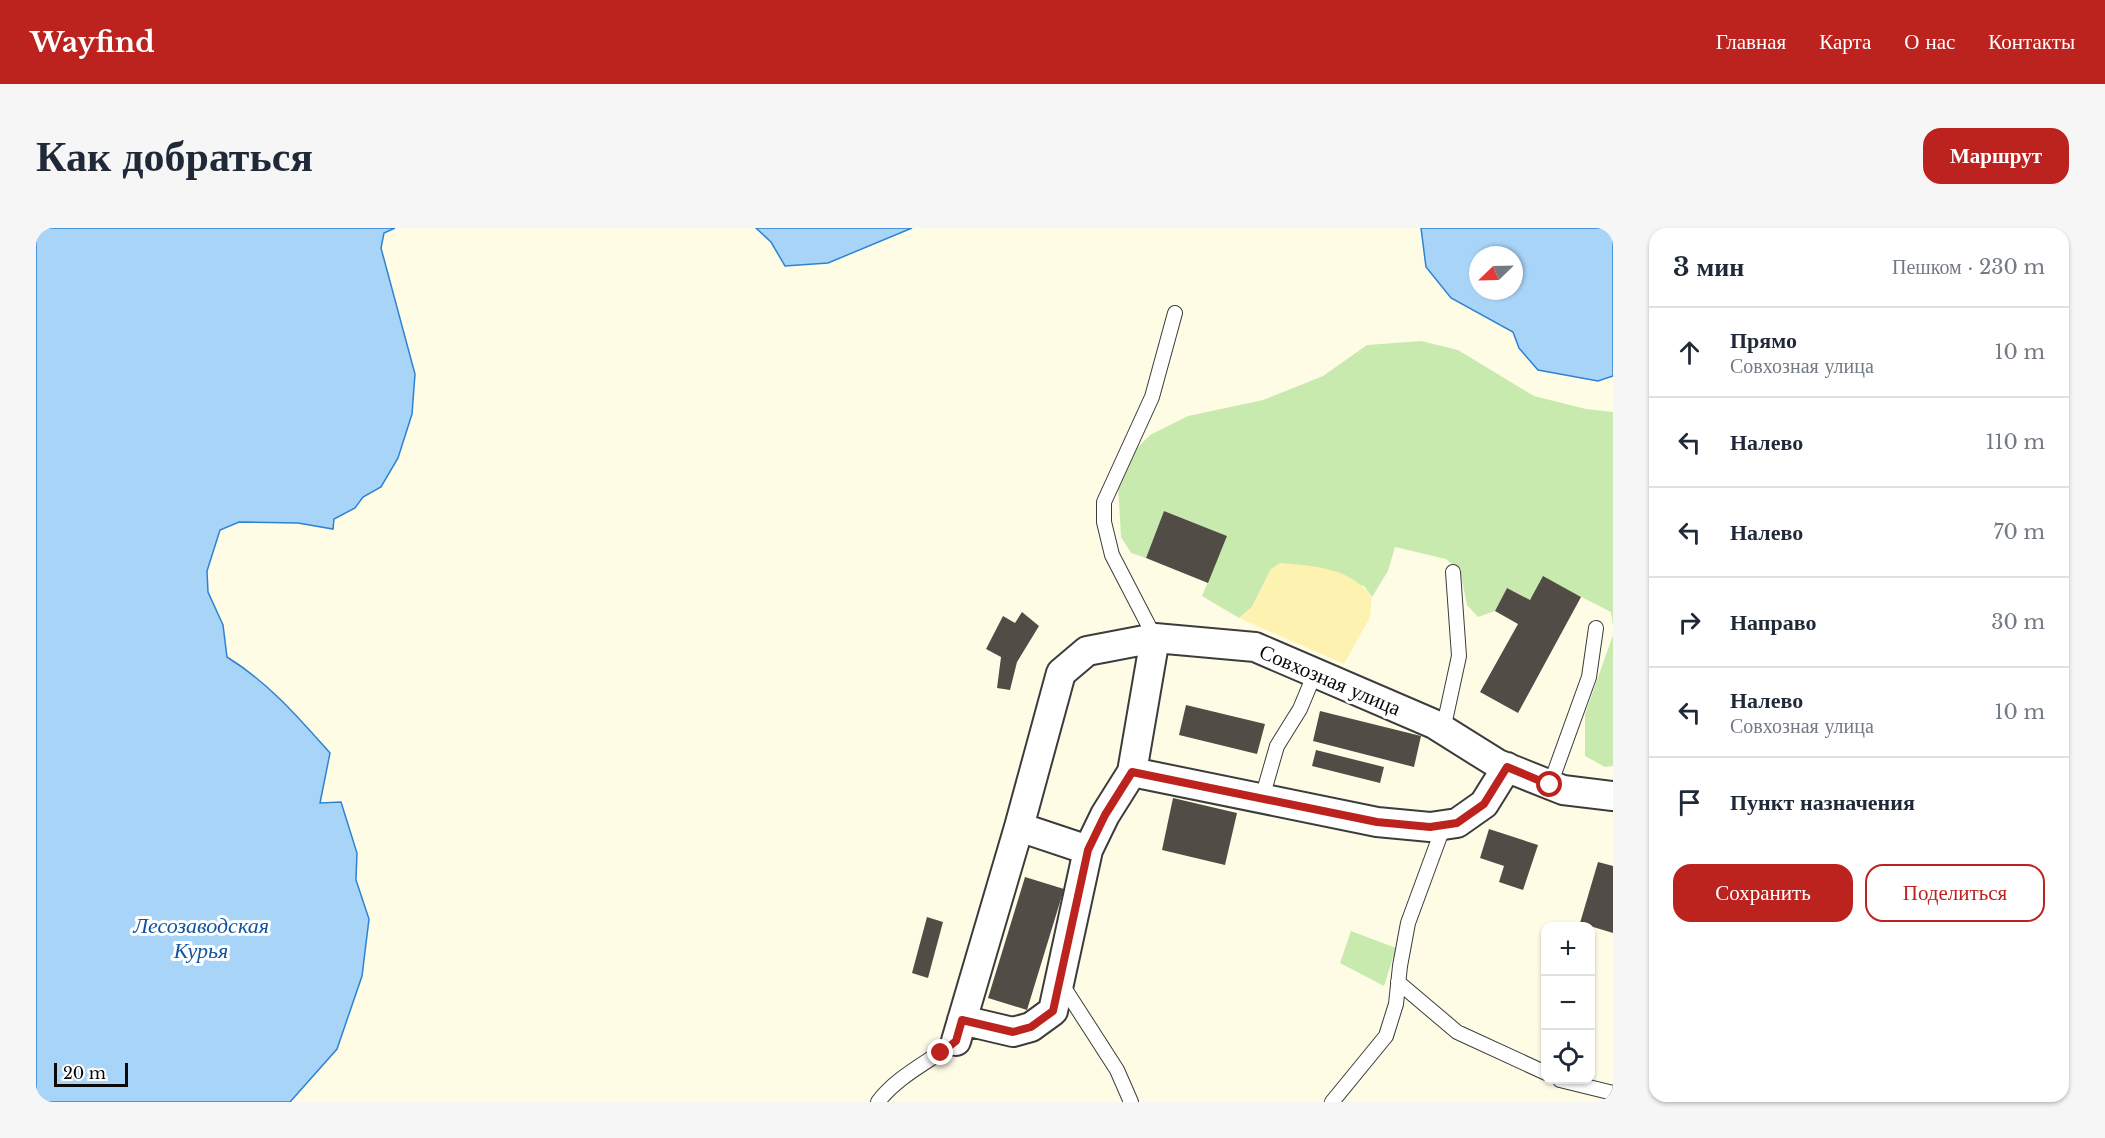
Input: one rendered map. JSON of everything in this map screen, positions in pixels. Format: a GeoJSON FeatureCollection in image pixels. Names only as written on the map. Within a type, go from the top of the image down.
{"type":"FeatureCollection","features":[{"type":"Feature","properties":{"kind":"street","name":"Совхозная улица"},"geometry":{"type":"LineString","coordinates":[[959,1030],[1019,827],[1061,673],[1087,651],[1155,638],[1255,647],[1443,729],[1507,767],[1550,785],[1563,790],[1613,796]]}},
{"type":"Feature","properties":{"kind":"street"},"geometry":{"type":"LineString","coordinates":[[959,1030],[1013,1032],[1031,1027],[1053,1011],[1088,850],[1105,815],[1132,772],[1155,638]]}},
{"type":"Feature","properties":{"kind":"street"},"geometry":{"type":"LineString","coordinates":[[1132,772],[1377,822],[1430,827],[1457,823],[1484,804],[1507,767]]}},
{"type":"Feature","properties":{"kind":"street"},"geometry":{"type":"LineString","coordinates":[[1019,827],[1088,850]]}},
{"type":"Feature","properties":{"kind":"lane"},"geometry":{"type":"LineString","coordinates":[[1155,638],[1112,555],[1104,522],[1104,502],[1152,397],[1175,313]]}},
{"type":"Feature","properties":{"kind":"lane"},"geometry":{"type":"LineString","coordinates":[[1443,729],[1459,656],[1453,572]]}},
{"type":"Feature","properties":{"kind":"lane"},"geometry":{"type":"LineString","coordinates":[[1550,785],[1589,677],[1596,628]]}},
{"type":"Feature","properties":{"kind":"lane"},"geometry":{"type":"LineString","coordinates":[[1262,798],[1277,746],[1300,709],[1315,673]]}},
{"type":"Feature","properties":{"kind":"lane"},"geometry":{"type":"LineString","coordinates":[[1332,1102],[1386,1036],[1396,1004],[1408,924],[1444,825]]}},
{"type":"Feature","properties":{"kind":"lane"},"geometry":{"type":"LineString","coordinates":[[1060,981],[1117,1070],[1131,1102]]}},
{"type":"Feature","properties":{"kind":"lane"},"geometry":{"type":"LineString","coordinates":[[1398,982],[1456,1032],[1541,1071]]}},
{"type":"Feature","properties":{"kind":"lane"},"geometry":{"type":"LineString","coordinates":[[878,1102],[887,1090],[959,1030]]}},
{"type":"Feature","properties":{"kind":"lane"},"geometry":{"type":"LineString","coordinates":[[1576,1084],[1613,1093]]}},
{"type":"Feature","properties":{"kind":"green space"},"geometry":{"type":"Polygon","coordinates":[[[1421,341],[1458,350],[1534,396],[1586,409],[1613,412],[1613,625],[1611,612],[1546,579],[1530,600],[1507,588],[1495,611],[1478,617],[1467,605],[1460,571],[1446,559],[1395,547],[1388,571],[1372,597],[1364,586],[1271,569],[1252,607],[1239,618],[1202,596],[1227,536],[1164,511],[1146,558],[1131,553],[1121,537],[1118,485],[1136,449],[1150,435],[1188,416],[1263,400],[1323,376],[1367,345],[1421,341]]]}},
{"type":"Feature","properties":{"kind":"green space"},"geometry":{"type":"Polygon","coordinates":[[[1613,635],[1613,766],[1605,767],[1585,756],[1585,714],[1613,635]]]}},
{"type":"Feature","properties":{"kind":"green space"},"geometry":{"type":"Polygon","coordinates":[[[1351,931],[1396,948],[1384,986],[1340,963],[1351,931]]]}},
{"type":"Feature","properties":{"kind":"sand"},"geometry":{"type":"Polygon","coordinates":[[[1280,563],[1318,567],[1342,574],[1353,579],[1372,597],[1370,617],[1344,664],[1239,618],[1252,607],[1271,569],[1280,563]]]}},
{"type":"Feature","properties":{"kind":"water","name":"Лесозаводская Курья"},"geometry":{"type":"Polygon","coordinates":[[[36,228],[395,228],[384,233],[381,248],[415,374],[412,414],[398,458],[381,487],[363,497],[355,508],[334,519],[333,529],[298,523],[239,522],[220,530],[207,571],[208,592],[223,625],[227,657],[270,689],[330,753],[320,803],[341,802],[357,853],[356,880],[369,919],[362,976],[337,1049],[290,1102],[36,1102],[36,228]]]}},
{"type":"Feature","properties":{"kind":"water"},"geometry":{"type":"Polygon","coordinates":[[[756,228],[912,228],[828,263],[785,266],[771,242],[756,228]]]}},
{"type":"Feature","properties":{"kind":"water"},"geometry":{"type":"Polygon","coordinates":[[[1421,228],[1613,228],[1613,376],[1598,381],[1538,370],[1519,348],[1513,332],[1451,298],[1426,267],[1421,228]]]}},
{"type":"Feature","properties":{"kind":"building"},"geometry":{"type":"Polygon","coordinates":[[[1164,511],[1227,536],[1208,583],[1146,558],[1164,511]]]}},
{"type":"Feature","properties":{"kind":"building"},"geometry":{"type":"Polygon","coordinates":[[[1543,576],[1581,597],[1518,713],[1480,692],[1518,624],[1495,611],[1507,588],[1530,600],[1543,576]]]}},
{"type":"Feature","properties":{"kind":"building"},"geometry":{"type":"Polygon","coordinates":[[[1022,612],[1039,626],[1017,662],[1010,690],[997,688],[1001,657],[986,649],[1003,616],[1015,623],[1022,612]]]}},
{"type":"Feature","properties":{"kind":"building"},"geometry":{"type":"Polygon","coordinates":[[[1186,705],[1265,724],[1257,754],[1179,735],[1186,705]]]}},
{"type":"Feature","properties":{"kind":"building"},"geometry":{"type":"Polygon","coordinates":[[[1320,711],[1421,736],[1414,767],[1313,741],[1320,711]]]}},
{"type":"Feature","properties":{"kind":"building"},"geometry":{"type":"Polygon","coordinates":[[[1316,750],[1384,767],[1380,783],[1312,766],[1316,750]]]}},
{"type":"Feature","properties":{"kind":"building"},"geometry":{"type":"Polygon","coordinates":[[[1173,798],[1237,813],[1225,865],[1162,850],[1173,798]]]}},
{"type":"Feature","properties":{"kind":"building"},"geometry":{"type":"Polygon","coordinates":[[[1489,829],[1538,845],[1523,890],[1499,882],[1504,866],[1480,858],[1489,829]]]}},
{"type":"Feature","properties":{"kind":"building"},"geometry":{"type":"Polygon","coordinates":[[[1598,862],[1613,866],[1613,933],[1595,928],[1595,922],[1580,922],[1598,862]]]}},
{"type":"Feature","properties":{"kind":"building"},"geometry":{"type":"Polygon","coordinates":[[[1025,877],[1064,889],[1027,1010],[988,998],[1025,877]]]}},
{"type":"Feature","properties":{"kind":"building"},"geometry":{"type":"Polygon","coordinates":[[[927,917],[943,922],[928,978],[912,973],[927,917]]]}},
{"type":"Feature","properties":{"kind":"route"},"geometry":{"type":"LineString","coordinates":[[941,1053],[956,1041],[962,1020],[1013,1032],[1031,1027],[1053,1011],[1088,850],[1105,815],[1132,772],[1377,822],[1430,827],[1457,823],[1484,804],[1507,767],[1550,785]]}}]}
